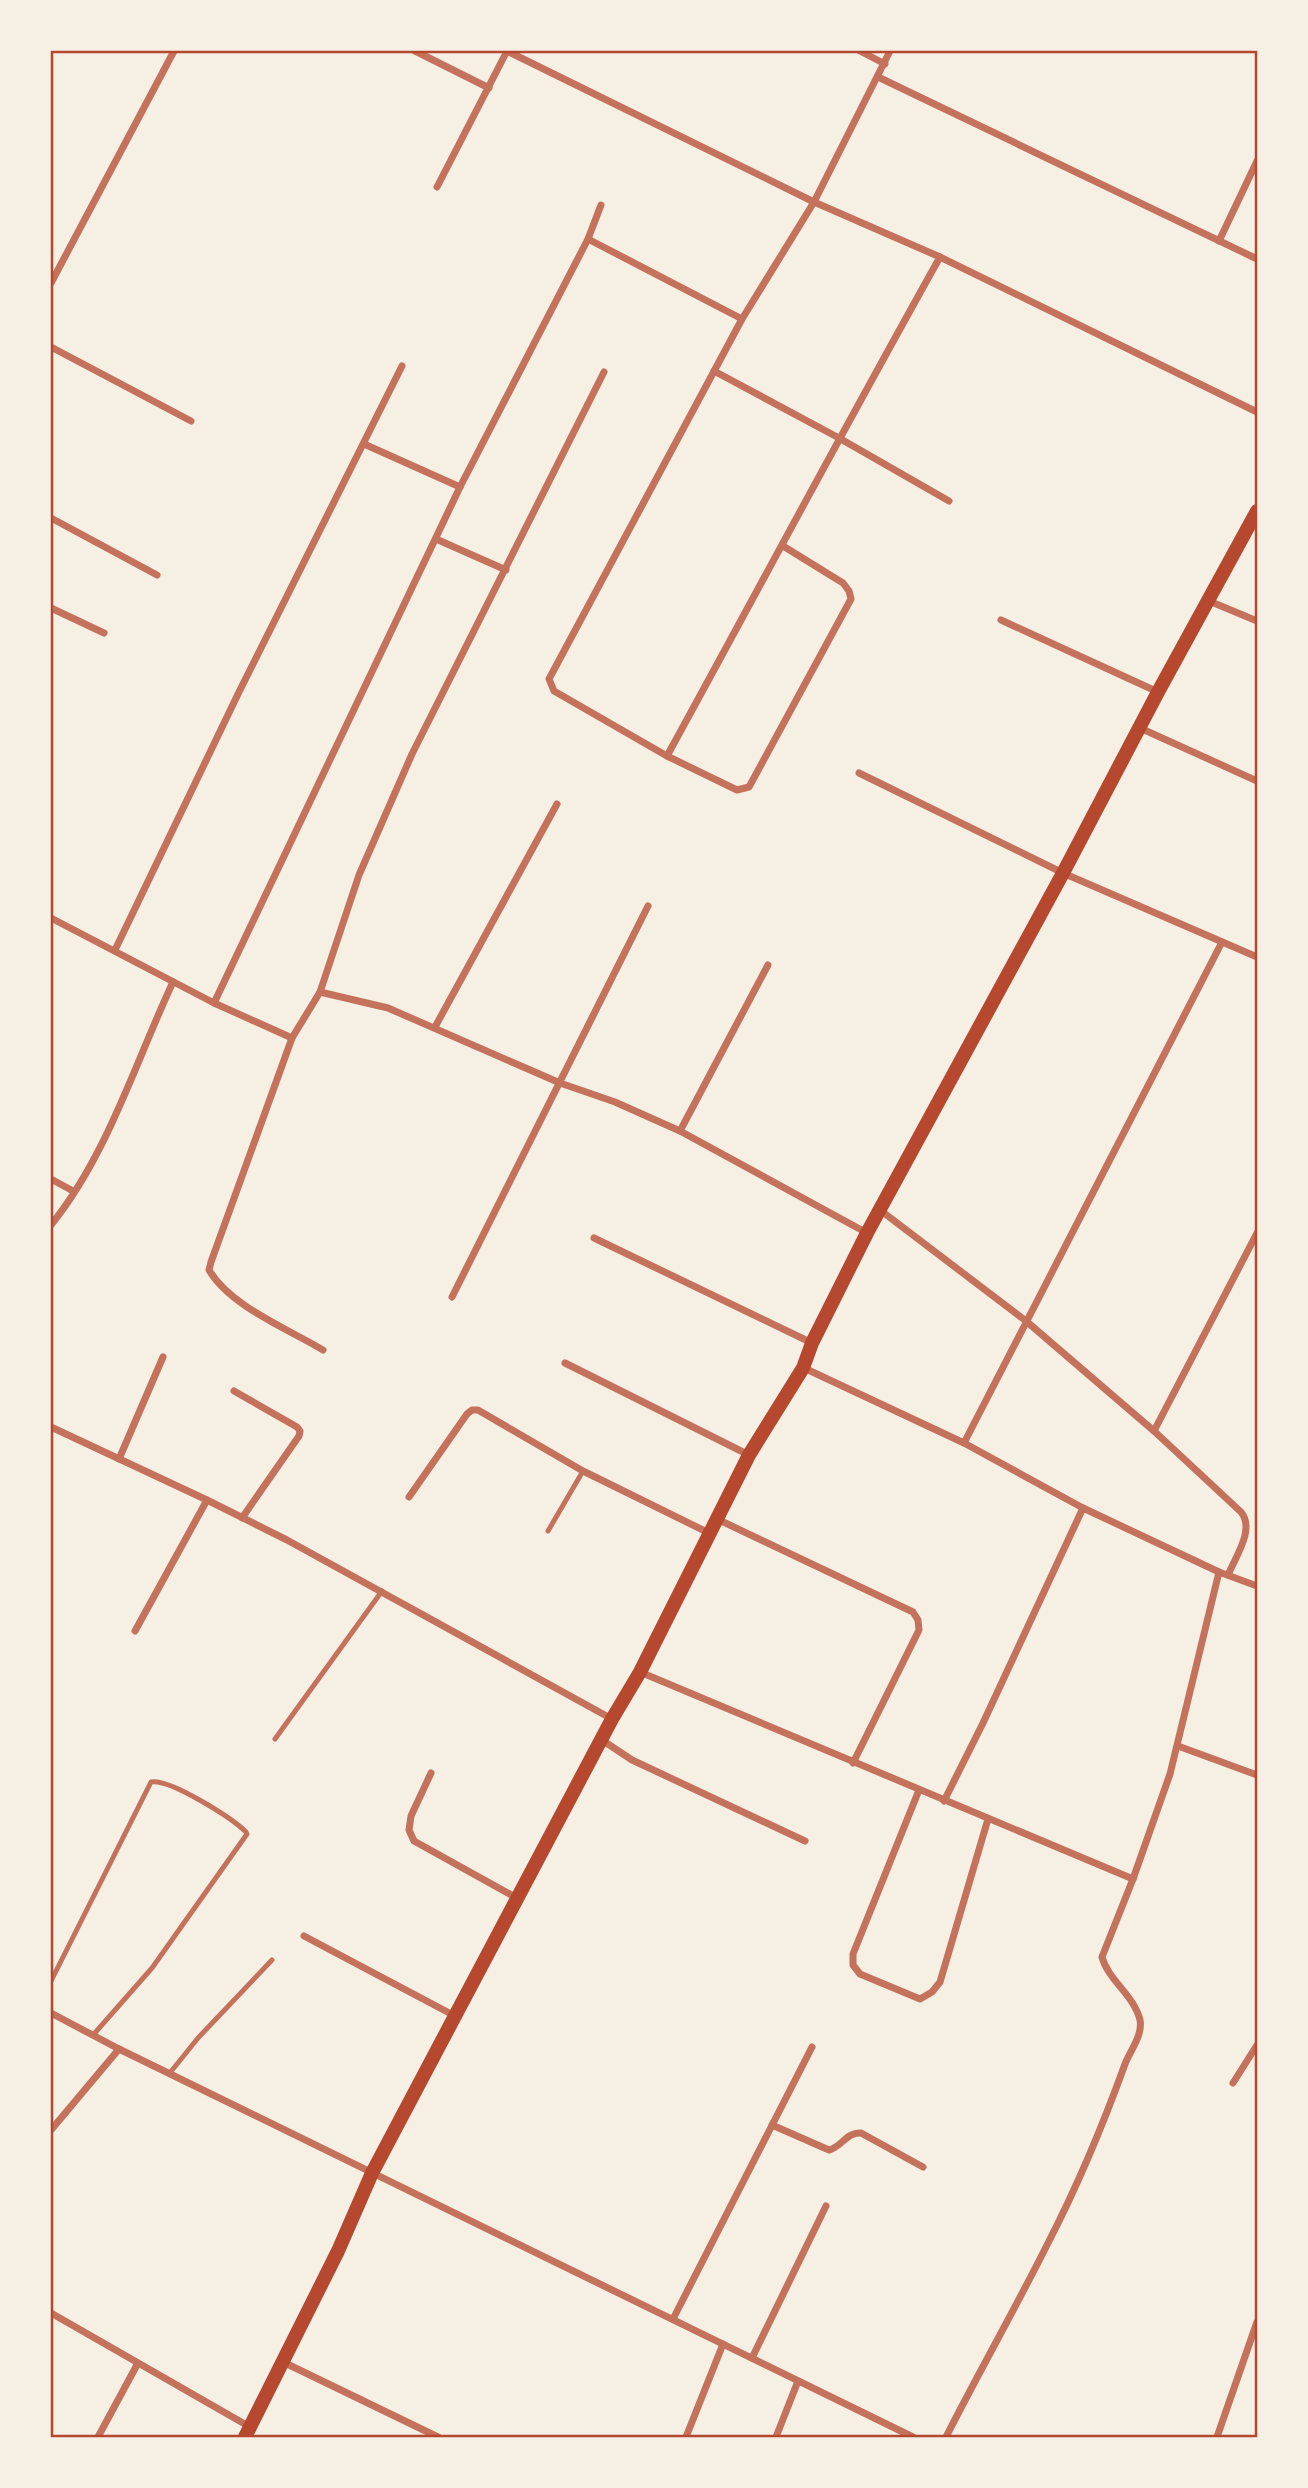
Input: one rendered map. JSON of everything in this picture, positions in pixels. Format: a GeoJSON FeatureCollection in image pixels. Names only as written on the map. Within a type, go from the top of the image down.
{"type":"FeatureCollection","features":[{"type":"Feature","properties":{"kind":"main road"},"geometry":{"type":"LineString","coordinates":[[247,2432],[338,2251],[372,2173],[612,1718],[640,1672],[749,1455],[803,1368],[812,1343],[867,1233],[1257,511]]}},
{"type":"Feature","properties":{"kind":"street"},"geometry":{"type":"LineString","coordinates":[[51,283],[174,51]]}},
{"type":"Feature","properties":{"kind":"street"},"geometry":{"type":"LineString","coordinates":[[415,51],[489,88]]}},
{"type":"Feature","properties":{"kind":"street"},"geometry":{"type":"LineString","coordinates":[[437,187],[507,51],[814,202],[940,257],[1257,412]]}},
{"type":"Feature","properties":{"kind":"street"},"geometry":{"type":"LineString","coordinates":[[860,51],[885,64]]}},
{"type":"Feature","properties":{"kind":"street"},"geometry":{"type":"LineString","coordinates":[[783,547],[843,583],[851,599],[749,787],[737,790],[667,756],[554,691],[549,679],[742,319],[814,202],[890,51]]}},
{"type":"Feature","properties":{"kind":"street"},"geometry":{"type":"LineString","coordinates":[[878,77],[1257,259]]}},
{"type":"Feature","properties":{"kind":"street"},"geometry":{"type":"LineString","coordinates":[[1219,241],[1257,161]]}},
{"type":"Feature","properties":{"kind":"street"},"geometry":{"type":"LineString","coordinates":[[214,1003],[460,488],[587,239],[601,205]]}},
{"type":"Feature","properties":{"kind":"street"},"geometry":{"type":"LineString","coordinates":[[587,239],[742,319]]}},
{"type":"Feature","properties":{"kind":"street"},"geometry":{"type":"LineString","coordinates":[[667,756],[940,257]]}},
{"type":"Feature","properties":{"kind":"street"},"geometry":{"type":"LineString","coordinates":[[51,347],[191,421]]}},
{"type":"Feature","properties":{"kind":"street"},"geometry":{"type":"LineString","coordinates":[[115,950],[238,694],[402,366]]}},
{"type":"Feature","properties":{"kind":"street"},"geometry":{"type":"LineString","coordinates":[[714,371],[949,501]]}},
{"type":"Feature","properties":{"kind":"street"},"geometry":{"type":"LineString","coordinates":[[323,1350],[253,1310],[221,1286],[209,1270],[211,1262],[292,1038],[320,992],[359,875],[412,754],[604,372]]}},
{"type":"Feature","properties":{"kind":"street"},"geometry":{"type":"LineString","coordinates":[[364,444],[460,488]]}},
{"type":"Feature","properties":{"kind":"street"},"geometry":{"type":"LineString","coordinates":[[51,518],[157,575]]}},
{"type":"Feature","properties":{"kind":"street"},"geometry":{"type":"LineString","coordinates":[[436,539],[506,570]]}},
{"type":"Feature","properties":{"kind":"street"},"geometry":{"type":"LineString","coordinates":[[1209,601],[1257,621]]}},
{"type":"Feature","properties":{"kind":"street"},"geometry":{"type":"LineString","coordinates":[[51,608],[104,634]]}},
{"type":"Feature","properties":{"kind":"street"},"geometry":{"type":"LineString","coordinates":[[1001,620],[1158,692]]}},
{"type":"Feature","properties":{"kind":"street"},"geometry":{"type":"LineString","coordinates":[[1140,728],[1257,781]]}},
{"type":"Feature","properties":{"kind":"street"},"geometry":{"type":"LineString","coordinates":[[859,773],[1063,873],[1257,957]]}},
{"type":"Feature","properties":{"kind":"street"},"geometry":{"type":"LineString","coordinates":[[435,1027],[557,804]]}},
{"type":"Feature","properties":{"kind":"street"},"geometry":{"type":"LineString","coordinates":[[452,1297],[648,906]]}},
{"type":"Feature","properties":{"kind":"street"},"geometry":{"type":"LineString","coordinates":[[51,918],[214,1003],[292,1038]]}},
{"type":"Feature","properties":{"kind":"street"},"geometry":{"type":"LineString","coordinates":[[964,1443],[1222,942]]}},
{"type":"Feature","properties":{"kind":"street"},"geometry":{"type":"LineString","coordinates":[[680,1131],[768,965]]}},
{"type":"Feature","properties":{"kind":"street"},"geometry":{"type":"LineString","coordinates":[[51,1225],[101,1146],[173,982]]}},
{"type":"Feature","properties":{"kind":"street"},"geometry":{"type":"LineString","coordinates":[[320,992],[388,1008],[560,1083],[615,1102],[680,1131],[867,1233]]}},
{"type":"Feature","properties":{"kind":"street"},"geometry":{"type":"LineString","coordinates":[[51,1179],[73,1191]]}},
{"type":"Feature","properties":{"kind":"street"},"geometry":{"type":"LineString","coordinates":[[880,1210],[1026,1321],[1154,1431],[1247,1519],[1248,1528],[1228,1575]]}},
{"type":"Feature","properties":{"kind":"street"},"geometry":{"type":"LineString","coordinates":[[1154,1431],[1255,1243],[1257,1233]]}},
{"type":"Feature","properties":{"kind":"street"},"geometry":{"type":"LineString","coordinates":[[594,1238],[812,1343]]}},
{"type":"Feature","properties":{"kind":"street"},"geometry":{"type":"LineString","coordinates":[[119,1459],[163,1356]]}},
{"type":"Feature","properties":{"kind":"street"},"geometry":{"type":"LineString","coordinates":[[565,1363],[749,1455]]}},
{"type":"Feature","properties":{"kind":"street"},"geometry":{"type":"LineString","coordinates":[[803,1368],[964,1443],[1083,1508],[1219,1572],[1257,1586]]}},
{"type":"Feature","properties":{"kind":"street"},"geometry":{"type":"LineString","coordinates":[[234,1391],[300,1431],[242,1518]]}},
{"type":"Feature","properties":{"kind":"street"},"geometry":{"type":"LineString","coordinates":[[409,1497],[467,1414],[478,1410],[583,1471],[709,1533]]}},
{"type":"Feature","properties":{"kind":"street"},"geometry":{"type":"LineString","coordinates":[[51,1427],[242,1518],[382,1591],[612,1718]]}},
{"type":"Feature","properties":{"kind":"street"},"geometry":{"type":"LineString","coordinates":[[135,1631],[207,1500]]}},
{"type":"Feature","properties":{"kind":"street"},"geometry":{"type":"LineString","coordinates":[[944,1801],[1083,1508]]}},
{"type":"Feature","properties":{"kind":"street"},"geometry":{"type":"LineString","coordinates":[[716,1519],[913,1612],[918,1620],[919,1630],[853,1763]]}},
{"type":"Feature","properties":{"kind":"street"},"geometry":{"type":"LineString","coordinates":[[946,2437],[1048,2244],[1116,2093],[1125,2064],[1140,2032],[1140,2020],[1130,2000],[1104,1964],[1102,1957],[1133,1880],[1178,1746],[1219,1572]]}},
{"type":"Feature","properties":{"kind":"street"},"geometry":{"type":"LineString","coordinates":[[640,1672],[1133,1880]]}},
{"type":"Feature","properties":{"kind":"street"},"geometry":{"type":"LineString","coordinates":[[602,1740],[632,1760],[805,1841]]}},
{"type":"Feature","properties":{"kind":"street"},"geometry":{"type":"LineString","coordinates":[[1178,1746],[1257,1775]]}},
{"type":"Feature","properties":{"kind":"street"},"geometry":{"type":"LineString","coordinates":[[431,1773],[411,1816],[409,1830],[414,1841],[517,1899]]}},
{"type":"Feature","properties":{"kind":"street"},"geometry":{"type":"LineString","coordinates":[[919,1790],[853,1954],[853,1965],[860,1974],[920,1999],[932,1992],[940,1982],[988,1819]]}},
{"type":"Feature","properties":{"kind":"street"},"geometry":{"type":"LineString","coordinates":[[304,1936],[456,2016]]}},
{"type":"Feature","properties":{"kind":"street"},"geometry":{"type":"LineString","coordinates":[[51,2012],[169,2074],[913,2437]]}},
{"type":"Feature","properties":{"kind":"street"},"geometry":{"type":"LineString","coordinates":[[1233,2083],[1257,2045]]}},
{"type":"Feature","properties":{"kind":"street"},"geometry":{"type":"LineString","coordinates":[[673,2319],[812,2047]]}},
{"type":"Feature","properties":{"kind":"street"},"geometry":{"type":"LineString","coordinates":[[51,2130],[119,2049]]}},
{"type":"Feature","properties":{"kind":"street"},"geometry":{"type":"LineString","coordinates":[[772,2125],[829,2150],[834,2149],[854,2132],[861,2133],[923,2167]]}},
{"type":"Feature","properties":{"kind":"street"},"geometry":{"type":"LineString","coordinates":[[752,2358],[826,2206]]}},
{"type":"Feature","properties":{"kind":"street"},"geometry":{"type":"LineString","coordinates":[[51,2313],[138,2363],[247,2432]]}},
{"type":"Feature","properties":{"kind":"street"},"geometry":{"type":"LineString","coordinates":[[1217,2437],[1257,2322]]}},
{"type":"Feature","properties":{"kind":"street"},"geometry":{"type":"LineString","coordinates":[[686,2437],[723,2344]]}},
{"type":"Feature","properties":{"kind":"street"},"geometry":{"type":"LineString","coordinates":[[283,2362],[438,2437]]}},
{"type":"Feature","properties":{"kind":"street"},"geometry":{"type":"LineString","coordinates":[[98,2437],[138,2363]]}},
{"type":"Feature","properties":{"kind":"street"},"geometry":{"type":"LineString","coordinates":[[776,2437],[798,2381]]}},
{"type":"Feature","properties":{"kind":"lane"},"geometry":{"type":"LineString","coordinates":[[548,1531],[583,1471]]}},
{"type":"Feature","properties":{"kind":"lane"},"geometry":{"type":"LineString","coordinates":[[275,1739],[382,1591]]}},
{"type":"Feature","properties":{"kind":"lane"},"geometry":{"type":"LineString","coordinates":[[51,1981],[151,1782],[159,1780],[188,1794],[246,1832],[152,1968],[94,2034]]}},
{"type":"Feature","properties":{"kind":"lane"},"geometry":{"type":"LineString","coordinates":[[169,2074],[198,2038],[272,1960]]}}]}
